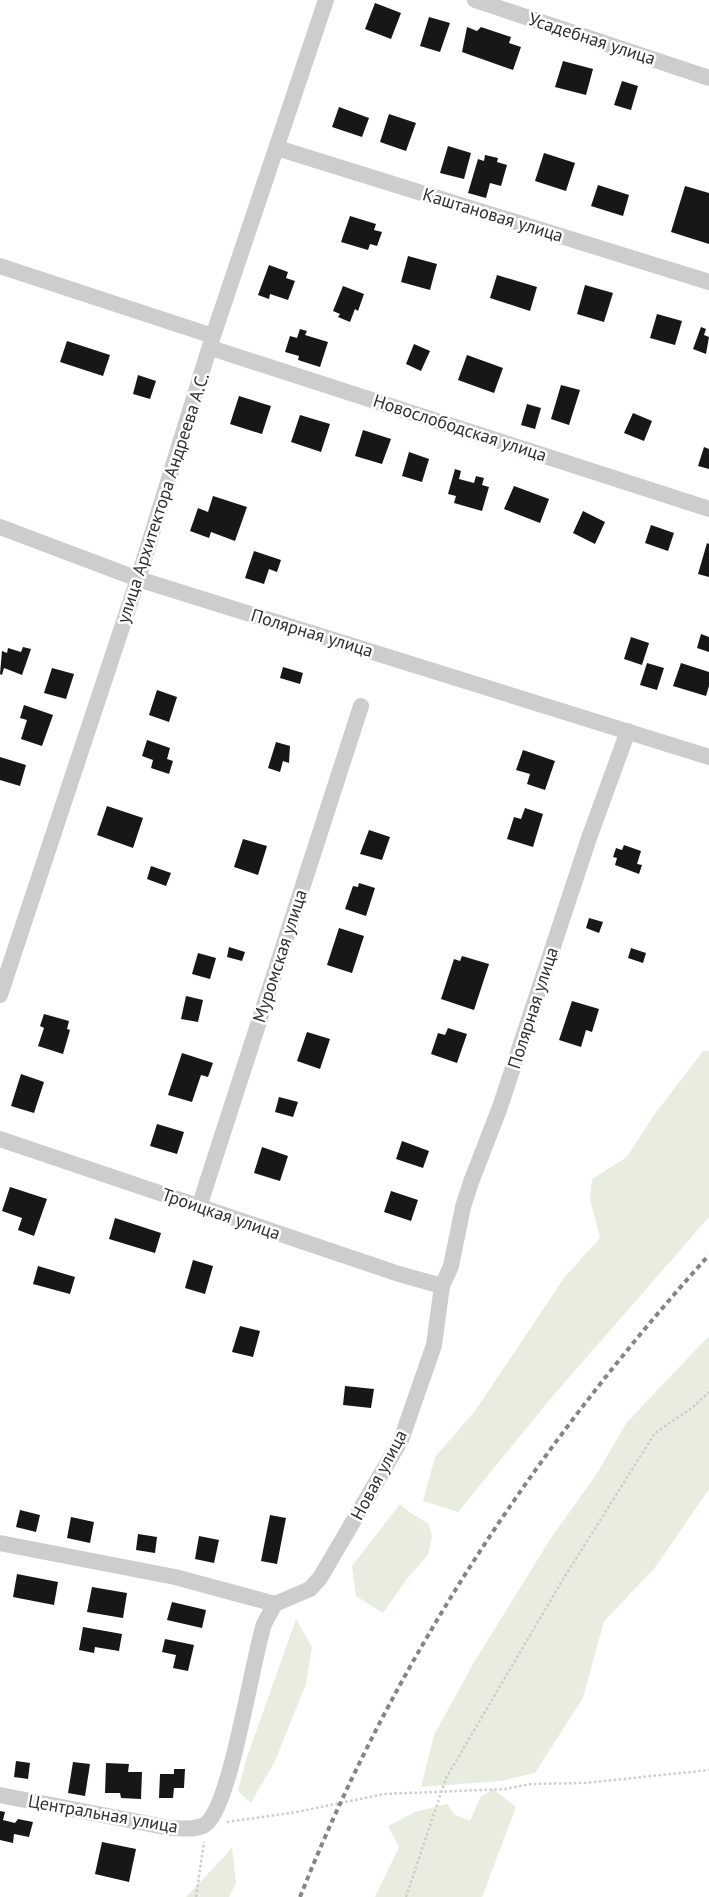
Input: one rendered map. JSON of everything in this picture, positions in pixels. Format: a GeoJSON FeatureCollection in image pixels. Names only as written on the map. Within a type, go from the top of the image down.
{"type":"FeatureCollection","features":[{"type":"Feature","properties":{"kind":"street","name":"улица Архитектора Андреева А.С."},"geometry":{"type":"LineString","coordinates":[[0,995],[138,579],[212,342],[326,0]]}},
{"type":"Feature","properties":{"kind":"street","name":"Усадебная улица"},"geometry":{"type":"LineString","coordinates":[[475,0],[709,78]]}},
{"type":"Feature","properties":{"kind":"street","name":"Каштановая улица"},"geometry":{"type":"LineString","coordinates":[[277,148],[709,282]]}},
{"type":"Feature","properties":{"kind":"street","name":"Новослободская улица"},"geometry":{"type":"LineString","coordinates":[[0,266],[212,342],[709,509]]}},
{"type":"Feature","properties":{"kind":"street","name":"Полярная улица"},"geometry":{"type":"LineString","coordinates":[[0,527],[138,579],[628,731],[709,758]]}},
{"type":"Feature","properties":{"kind":"street","name":"Муромская улица"},"geometry":{"type":"LineString","coordinates":[[198,1207],[361,706]]}},
{"type":"Feature","properties":{"kind":"street","name":"Полярная улица"},"geometry":{"type":"LineString","coordinates":[[442,1286],[451,1266],[463,1207],[471,1182],[500,1107],[588,838],[628,731]]}},
{"type":"Feature","properties":{"kind":"street","name":"Троицкая улица"},"geometry":{"type":"LineString","coordinates":[[0,1139],[399,1274],[442,1286]]}},
{"type":"Feature","properties":{"kind":"street","name":"Новая улица"},"geometry":{"type":"LineString","coordinates":[[275,1604],[310,1589],[320,1578],[401,1440],[434,1345],[442,1286]]}},
{"type":"Feature","properties":{"kind":"street"},"geometry":{"type":"LineString","coordinates":[[0,1543],[174,1577],[275,1604],[264,1624],[259,1639],[223,1793],[213,1816],[206,1825]]}},
{"type":"Feature","properties":{"kind":"street","name":"Центральная улица"},"geometry":{"type":"LineString","coordinates":[[0,1795],[170,1828],[189,1828],[206,1825]]}},
{"type":"Feature","properties":{"kind":"path"},"geometry":{"type":"LineString","coordinates":[[406,1897],[446,1778],[562,1581],[655,1433],[692,1408],[709,1392]]}},
{"type":"Feature","properties":{"kind":"path"},"geometry":{"type":"LineString","coordinates":[[196,1897],[206,1825],[298,1812],[384,1794],[505,1789],[531,1784],[584,1783],[709,1770]]}},
{"type":"Feature","properties":{"kind":"shaded area"},"geometry":{"type":"Polygon","coordinates":[[[703,1051],[709,1051],[709,1217],[551,1398],[458,1512],[423,1501],[435,1457],[475,1411],[564,1278],[600,1238],[590,1199],[592,1179],[627,1157],[654,1115],[703,1051]]]}},
{"type":"Feature","properties":{"kind":"shaded area"},"geometry":{"type":"Polygon","coordinates":[[[709,1336],[709,1489],[654,1569],[604,1621],[583,1698],[535,1773],[501,1781],[421,1787],[434,1735],[473,1664],[551,1538],[596,1475],[627,1422],[709,1336]]]}},
{"type":"Feature","properties":{"kind":"shaded area"},"geometry":{"type":"Polygon","coordinates":[[[400,1504],[409,1512],[428,1523],[432,1536],[428,1555],[409,1576],[383,1613],[356,1596],[352,1566],[400,1504]]]}},
{"type":"Feature","properties":{"kind":"shaded area"},"geometry":{"type":"Polygon","coordinates":[[[296,1619],[312,1647],[306,1684],[275,1761],[251,1803],[238,1791],[246,1760],[296,1619]]]}},
{"type":"Feature","properties":{"kind":"shaded area"},"geometry":{"type":"Polygon","coordinates":[[[493,1789],[516,1807],[482,1897],[375,1897],[399,1847],[388,1826],[415,1812],[447,1804],[455,1815],[470,1821],[480,1798],[493,1789]]]}},
{"type":"Feature","properties":{"kind":"shaded area"},"geometry":{"type":"Polygon","coordinates":[[[232,1848],[236,1883],[229,1897],[186,1897],[232,1848]]]}},
{"type":"Feature","properties":{"kind":"building"},"geometry":{"type":"Polygon","coordinates":[[[375,3],[401,13],[391,39],[365,29],[375,3]]]}},
{"type":"Feature","properties":{"kind":"building"},"geometry":{"type":"Polygon","coordinates":[[[429,17],[450,23],[440,52],[420,46],[429,17]]]}},
{"type":"Feature","properties":{"kind":"building"},"geometry":{"type":"Polygon","coordinates":[[[467,27],[477,31],[481,27],[511,37],[509,43],[521,47],[513,70],[462,52],[467,27]]]}},
{"type":"Feature","properties":{"kind":"building"},"geometry":{"type":"Polygon","coordinates":[[[563,61],[593,69],[586,95],[555,87],[563,61]]]}},
{"type":"Feature","properties":{"kind":"building"},"geometry":{"type":"Polygon","coordinates":[[[622,81],[638,86],[631,110],[614,105],[622,81]]]}},
{"type":"Feature","properties":{"kind":"building"},"geometry":{"type":"Polygon","coordinates":[[[339,107],[369,118],[362,137],[332,127],[339,107]]]}},
{"type":"Feature","properties":{"kind":"building"},"geometry":{"type":"Polygon","coordinates":[[[389,114],[416,123],[406,151],[380,142],[389,114]]]}},
{"type":"Feature","properties":{"kind":"building"},"geometry":{"type":"Polygon","coordinates":[[[448,146],[471,153],[464,179],[440,173],[448,146]]]}},
{"type":"Feature","properties":{"kind":"building"},"geometry":{"type":"Polygon","coordinates":[[[544,153],[575,163],[566,191],[535,181],[544,153]]]}},
{"type":"Feature","properties":{"kind":"building"},"geometry":{"type":"Polygon","coordinates":[[[485,155],[498,158],[497,162],[507,165],[501,186],[490,183],[486,198],[468,193],[478,159],[484,161],[485,155]]]}},
{"type":"Feature","properties":{"kind":"building"},"geometry":{"type":"Polygon","coordinates":[[[598,185],[629,195],[623,216],[591,206],[598,185]]]}},
{"type":"Feature","properties":{"kind":"building"},"geometry":{"type":"Polygon","coordinates":[[[685,186],[709,193],[709,244],[671,232],[685,186]]]}},
{"type":"Feature","properties":{"kind":"building"},"geometry":{"type":"Polygon","coordinates":[[[350,216],[376,224],[374,230],[382,232],[377,246],[370,244],[368,250],[341,242],[350,216]]]}},
{"type":"Feature","properties":{"kind":"building"},"geometry":{"type":"Polygon","coordinates":[[[408,256],[437,264],[430,290],[401,282],[408,256]]]}},
{"type":"Feature","properties":{"kind":"building"},"geometry":{"type":"Polygon","coordinates":[[[269,265],[288,272],[286,278],[295,281],[288,300],[270,294],[269,299],[258,295],[269,265]]]}},
{"type":"Feature","properties":{"kind":"building"},"geometry":{"type":"Polygon","coordinates":[[[497,275],[537,287],[530,311],[490,298],[497,275]]]}},
{"type":"Feature","properties":{"kind":"building"},"geometry":{"type":"Polygon","coordinates":[[[585,285],[613,293],[604,322],[577,314],[585,285]]]}},
{"type":"Feature","properties":{"kind":"building"},"geometry":{"type":"Polygon","coordinates":[[[343,286],[364,294],[358,311],[355,309],[350,322],[338,317],[340,314],[333,311],[343,286]]]}},
{"type":"Feature","properties":{"kind":"building"},"geometry":{"type":"Polygon","coordinates":[[[657,314],[682,321],[675,345],[650,338],[657,314]]]}},
{"type":"Feature","properties":{"kind":"building"},"geometry":{"type":"Polygon","coordinates":[[[701,327],[706,329],[704,335],[709,337],[706,354],[693,349],[701,327]]]}},
{"type":"Feature","properties":{"kind":"building"},"geometry":{"type":"Polygon","coordinates":[[[300,329],[307,331],[305,335],[328,342],[320,367],[298,360],[299,356],[285,352],[290,336],[297,338],[300,329]]]}},
{"type":"Feature","properties":{"kind":"building"},"geometry":{"type":"Polygon","coordinates":[[[67,341],[110,355],[103,376],[60,362],[67,341]]]}},
{"type":"Feature","properties":{"kind":"building"},"geometry":{"type":"Polygon","coordinates":[[[414,344],[430,351],[421,371],[406,364],[414,344]]]}},
{"type":"Feature","properties":{"kind":"building"},"geometry":{"type":"Polygon","coordinates":[[[467,355],[503,368],[494,393],[458,380],[467,355]]]}},
{"type":"Feature","properties":{"kind":"building"},"geometry":{"type":"Polygon","coordinates":[[[138,375],[156,381],[150,399],[133,394],[138,375]]]}},
{"type":"Feature","properties":{"kind":"building"},"geometry":{"type":"Polygon","coordinates":[[[561,385],[580,390],[569,425],[551,419],[561,385]]]}},
{"type":"Feature","properties":{"kind":"building"},"geometry":{"type":"Polygon","coordinates":[[[239,396],[271,406],[262,434],[230,424],[239,396]]]}},
{"type":"Feature","properties":{"kind":"building"},"geometry":{"type":"Polygon","coordinates":[[[527,404],[541,408],[535,429],[521,425],[527,404]]]}},
{"type":"Feature","properties":{"kind":"building"},"geometry":{"type":"Polygon","coordinates":[[[633,413],[652,421],[644,441],[624,433],[633,413]]]}},
{"type":"Feature","properties":{"kind":"building"},"geometry":{"type":"Polygon","coordinates":[[[300,415],[330,424],[321,452],[291,442],[300,415]]]}},
{"type":"Feature","properties":{"kind":"building"},"geometry":{"type":"Polygon","coordinates":[[[363,430],[391,439],[382,464],[355,456],[363,430]]]}},
{"type":"Feature","properties":{"kind":"building"},"geometry":{"type":"Polygon","coordinates":[[[704,447],[709,449],[709,469],[698,466],[704,447]]]}},
{"type":"Feature","properties":{"kind":"building"},"geometry":{"type":"Polygon","coordinates":[[[409,452],[429,459],[422,482],[402,476],[409,452]]]}},
{"type":"Feature","properties":{"kind":"building"},"geometry":{"type":"Polygon","coordinates":[[[455,469],[461,471],[459,479],[474,483],[476,476],[484,478],[482,485],[489,487],[482,511],[454,503],[456,496],[448,494],[455,469]]]}},
{"type":"Feature","properties":{"kind":"building"},"geometry":{"type":"Polygon","coordinates":[[[514,486],[549,499],[540,523],[504,509],[514,486]]]}},
{"type":"Feature","properties":{"kind":"building"},"geometry":{"type":"Polygon","coordinates":[[[213,496],[247,507],[235,541],[211,532],[209,538],[190,531],[198,508],[208,512],[213,496]]]}},
{"type":"Feature","properties":{"kind":"building"},"geometry":{"type":"Polygon","coordinates":[[[583,511],[605,522],[595,544],[573,533],[583,511]]]}},
{"type":"Feature","properties":{"kind":"building"},"geometry":{"type":"Polygon","coordinates":[[[651,525],[674,533],[668,551],[645,543],[651,525]]]}},
{"type":"Feature","properties":{"kind":"building"},"geometry":{"type":"Polygon","coordinates":[[[707,543],[709,544],[709,577],[698,574],[707,543]]]}},
{"type":"Feature","properties":{"kind":"building"},"geometry":{"type":"Polygon","coordinates":[[[254,551],[281,560],[277,572],[269,569],[264,584],[245,578],[254,551]]]}},
{"type":"Feature","properties":{"kind":"building"},"geometry":{"type":"Polygon","coordinates":[[[701,634],[709,637],[709,652],[697,648],[701,634]]]}},
{"type":"Feature","properties":{"kind":"building"},"geometry":{"type":"Polygon","coordinates":[[[631,637],[649,643],[642,665],[624,659],[631,637]]]}},
{"type":"Feature","properties":{"kind":"building"},"geometry":{"type":"Polygon","coordinates":[[[23,647],[31,649],[22,675],[4,668],[2,675],[0,674],[2,651],[7,653],[8,648],[21,652],[23,647]]]}},
{"type":"Feature","properties":{"kind":"building"},"geometry":{"type":"Polygon","coordinates":[[[647,663],[664,668],[657,690],[640,685],[647,663]]]}},
{"type":"Feature","properties":{"kind":"building"},"geometry":{"type":"Polygon","coordinates":[[[681,663],[709,672],[709,686],[706,696],[673,686],[681,663]]]}},
{"type":"Feature","properties":{"kind":"building"},"geometry":{"type":"Polygon","coordinates":[[[283,667],[303,673],[300,684],[280,678],[283,667]]]}},
{"type":"Feature","properties":{"kind":"building"},"geometry":{"type":"Polygon","coordinates":[[[52,668],[74,674],[66,699],[44,693],[52,668]]]}},
{"type":"Feature","properties":{"kind":"building"},"geometry":{"type":"Polygon","coordinates":[[[157,690],[177,697],[169,722],[149,715],[157,690]]]}},
{"type":"Feature","properties":{"kind":"building"},"geometry":{"type":"Polygon","coordinates":[[[24,705],[53,715],[42,746],[21,739],[27,720],[20,718],[24,705]]]}},
{"type":"Feature","properties":{"kind":"building"},"geometry":{"type":"Polygon","coordinates":[[[147,740],[170,748],[167,759],[173,761],[169,774],[151,768],[153,760],[142,756],[147,740]]]}},
{"type":"Feature","properties":{"kind":"building"},"geometry":{"type":"Polygon","coordinates":[[[276,742],[290,746],[289,763],[283,761],[280,772],[268,768],[276,742]]]}},
{"type":"Feature","properties":{"kind":"building"},"geometry":{"type":"Polygon","coordinates":[[[523,750],[555,761],[545,790],[527,784],[530,774],[516,770],[523,750]]]}},
{"type":"Feature","properties":{"kind":"building"},"geometry":{"type":"Polygon","coordinates":[[[0,757],[26,765],[20,786],[0,780],[0,757]]]}},
{"type":"Feature","properties":{"kind":"building"},"geometry":{"type":"Polygon","coordinates":[[[107,806],[143,818],[133,848],[97,835],[107,806]]]}},
{"type":"Feature","properties":{"kind":"building"},"geometry":{"type":"Polygon","coordinates":[[[525,808],[543,814],[533,847],[507,839],[514,817],[521,819],[525,808]]]}},
{"type":"Feature","properties":{"kind":"building"},"geometry":{"type":"Polygon","coordinates":[[[369,830],[390,837],[382,860],[360,854],[369,830]]]}},
{"type":"Feature","properties":{"kind":"building"},"geometry":{"type":"Polygon","coordinates":[[[243,839],[267,846],[258,875],[234,867],[243,839]]]}},
{"type":"Feature","properties":{"kind":"building"},"geometry":{"type":"Polygon","coordinates":[[[624,845],[641,851],[637,864],[642,865],[639,874],[615,865],[617,858],[613,857],[616,848],[622,850],[624,845]]]}},
{"type":"Feature","properties":{"kind":"building"},"geometry":{"type":"Polygon","coordinates":[[[151,866],[171,873],[166,886],[147,879],[151,866]]]}},
{"type":"Feature","properties":{"kind":"building"},"geometry":{"type":"Polygon","coordinates":[[[359,883],[375,888],[366,916],[345,909],[353,886],[358,887],[359,883]]]}},
{"type":"Feature","properties":{"kind":"building"},"geometry":{"type":"Polygon","coordinates":[[[589,918],[603,922],[599,933],[586,928],[589,918]]]}},
{"type":"Feature","properties":{"kind":"building"},"geometry":{"type":"Polygon","coordinates":[[[339,928],[364,936],[352,973],[327,965],[339,928]]]}},
{"type":"Feature","properties":{"kind":"building"},"geometry":{"type":"Polygon","coordinates":[[[229,947],[245,952],[242,961],[227,957],[229,947]]]}},
{"type":"Feature","properties":{"kind":"building"},"geometry":{"type":"Polygon","coordinates":[[[631,948],[646,953],[643,963],[628,958],[631,948]]]}},
{"type":"Feature","properties":{"kind":"building"},"geometry":{"type":"Polygon","coordinates":[[[198,953],[216,958],[210,979],[192,974],[198,953]]]}},
{"type":"Feature","properties":{"kind":"building"},"geometry":{"type":"Polygon","coordinates":[[[462,956],[489,964],[474,1010],[441,999],[454,959],[460,961],[462,956]]]}},
{"type":"Feature","properties":{"kind":"building"},"geometry":{"type":"Polygon","coordinates":[[[186,996],[203,1000],[198,1022],[181,1019],[186,996]]]}},
{"type":"Feature","properties":{"kind":"building"},"geometry":{"type":"Polygon","coordinates":[[[572,1001],[599,1009],[592,1032],[586,1030],[581,1047],[559,1040],[572,1001]]]}},
{"type":"Feature","properties":{"kind":"building"},"geometry":{"type":"Polygon","coordinates":[[[44,1014],[69,1021],[67,1029],[70,1030],[63,1054],[38,1046],[44,1028],[40,1026],[44,1014]]]}},
{"type":"Feature","properties":{"kind":"building"},"geometry":{"type":"Polygon","coordinates":[[[448,1028],[467,1034],[457,1063],[431,1054],[438,1033],[445,1035],[448,1028]]]}},
{"type":"Feature","properties":{"kind":"building"},"geometry":{"type":"Polygon","coordinates":[[[307,1032],[330,1039],[320,1069],[297,1061],[307,1032]]]}},
{"type":"Feature","properties":{"kind":"building"},"geometry":{"type":"Polygon","coordinates":[[[182,1053],[213,1063],[208,1077],[201,1075],[192,1102],[168,1095],[182,1053]]]}},
{"type":"Feature","properties":{"kind":"building"},"geometry":{"type":"Polygon","coordinates":[[[21,1074],[44,1082],[34,1113],[11,1106],[21,1074]]]}},
{"type":"Feature","properties":{"kind":"building"},"geometry":{"type":"Polygon","coordinates":[[[279,1097],[298,1102],[293,1117],[275,1112],[279,1097]]]}},
{"type":"Feature","properties":{"kind":"building"},"geometry":{"type":"Polygon","coordinates":[[[157,1124],[184,1132],[177,1154],[150,1146],[157,1124]]]}},
{"type":"Feature","properties":{"kind":"building"},"geometry":{"type":"Polygon","coordinates":[[[402,1141],[429,1151],[423,1168],[396,1159],[402,1141]]]}},
{"type":"Feature","properties":{"kind":"building"},"geometry":{"type":"Polygon","coordinates":[[[262,1147],[288,1156],[280,1181],[254,1173],[262,1147]]]}},
{"type":"Feature","properties":{"kind":"building"},"geometry":{"type":"Polygon","coordinates":[[[10,1187],[47,1199],[34,1236],[18,1230],[22,1218],[2,1211],[10,1187]]]}},
{"type":"Feature","properties":{"kind":"building"},"geometry":{"type":"Polygon","coordinates":[[[391,1191],[418,1200],[411,1221],[384,1212],[391,1191]]]}},
{"type":"Feature","properties":{"kind":"building"},"geometry":{"type":"Polygon","coordinates":[[[115,1218],[161,1233],[155,1253],[109,1239],[115,1218]]]}},
{"type":"Feature","properties":{"kind":"building"},"geometry":{"type":"Polygon","coordinates":[[[193,1260],[213,1266],[205,1294],[185,1288],[193,1260]]]}},
{"type":"Feature","properties":{"kind":"building"},"geometry":{"type":"Polygon","coordinates":[[[38,1266],[75,1277],[70,1294],[33,1284],[38,1266]]]}},
{"type":"Feature","properties":{"kind":"building"},"geometry":{"type":"Polygon","coordinates":[[[240,1326],[260,1331],[253,1357],[232,1352],[240,1326]]]}},
{"type":"Feature","properties":{"kind":"building"},"geometry":{"type":"Polygon","coordinates":[[[345,1386],[374,1389],[371,1408],[343,1405],[345,1386]]]}},
{"type":"Feature","properties":{"kind":"building"},"geometry":{"type":"Polygon","coordinates":[[[20,1510],[40,1515],[36,1532],[16,1527],[20,1510]]]}},
{"type":"Feature","properties":{"kind":"building"},"geometry":{"type":"Polygon","coordinates":[[[270,1515],[286,1518],[277,1564],[261,1561],[270,1515]]]}},
{"type":"Feature","properties":{"kind":"building"},"geometry":{"type":"Polygon","coordinates":[[[71,1517],[94,1522],[90,1543],[67,1538],[71,1517]]]}},
{"type":"Feature","properties":{"kind":"building"},"geometry":{"type":"Polygon","coordinates":[[[138,1534],[157,1537],[155,1553],[136,1550],[138,1534]]]}},
{"type":"Feature","properties":{"kind":"building"},"geometry":{"type":"Polygon","coordinates":[[[199,1536],[219,1540],[214,1563],[195,1559],[199,1536]]]}},
{"type":"Feature","properties":{"kind":"building"},"geometry":{"type":"Polygon","coordinates":[[[17,1574],[58,1582],[54,1605],[13,1597],[17,1574]]]}},
{"type":"Feature","properties":{"kind":"building"},"geometry":{"type":"Polygon","coordinates":[[[92,1587],[127,1593],[123,1618],[87,1612],[92,1587]]]}},
{"type":"Feature","properties":{"kind":"building"},"geometry":{"type":"Polygon","coordinates":[[[172,1602],[206,1610],[202,1628],[167,1620],[172,1602]]]}},
{"type":"Feature","properties":{"kind":"building"},"geometry":{"type":"Polygon","coordinates":[[[83,1627],[122,1634],[119,1651],[95,1647],[94,1653],[79,1650],[83,1627]]]}},
{"type":"Feature","properties":{"kind":"building"},"geometry":{"type":"Polygon","coordinates":[[[165,1639],[194,1645],[188,1671],[173,1668],[176,1655],[162,1652],[165,1639]]]}},
{"type":"Feature","properties":{"kind":"building"},"geometry":{"type":"Polygon","coordinates":[[[16,1761],[30,1763],[28,1779],[14,1777],[16,1761]]]}},
{"type":"Feature","properties":{"kind":"building"},"geometry":{"type":"Polygon","coordinates":[[[73,1762],[90,1764],[85,1796],[68,1793],[73,1762]]]}},
{"type":"Feature","properties":{"kind":"building"},"geometry":{"type":"Polygon","coordinates":[[[106,1763],[129,1764],[128,1772],[142,1772],[141,1799],[121,1798],[120,1793],[105,1793],[106,1763]]]}},
{"type":"Feature","properties":{"kind":"building"},"geometry":{"type":"Polygon","coordinates":[[[174,1769],[185,1769],[184,1788],[174,1788],[173,1798],[159,1798],[160,1774],[174,1774],[174,1769]]]}},
{"type":"Feature","properties":{"kind":"building"},"geometry":{"type":"Polygon","coordinates":[[[0,1811],[5,1812],[3,1820],[15,1823],[18,1819],[33,1822],[29,1837],[14,1834],[13,1843],[0,1840],[0,1811]]]}},
{"type":"Feature","properties":{"kind":"building"},"geometry":{"type":"Polygon","coordinates":[[[102,1842],[136,1849],[129,1882],[95,1874],[102,1842]]]}},
{"type":"Feature","properties":{"kind":"railway"},"geometry":{"type":"LineString","coordinates":[[300,1897],[338,1809],[380,1723],[426,1639],[476,1558],[529,1479],[586,1402],[709,1255]]}}]}
